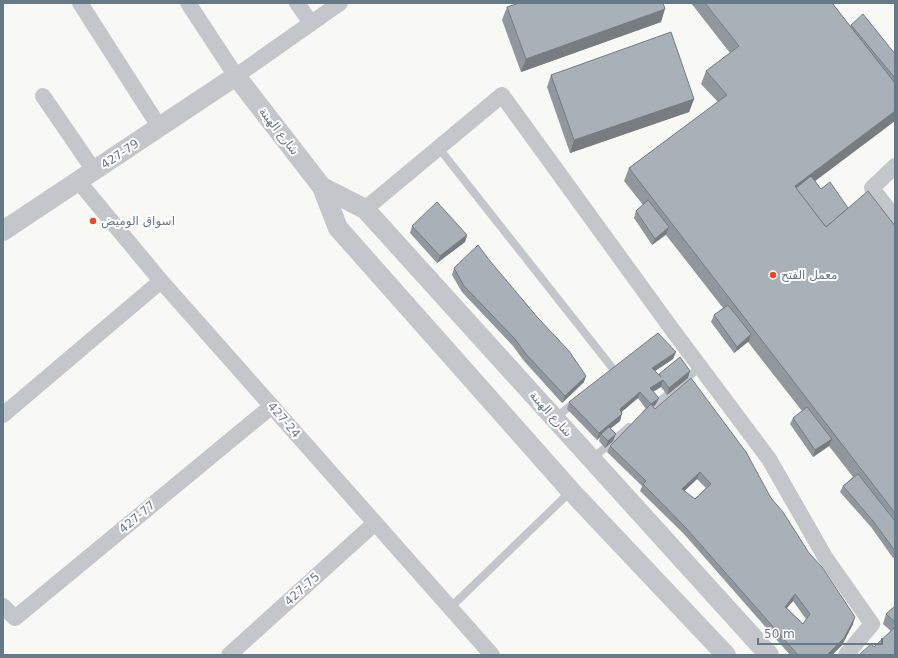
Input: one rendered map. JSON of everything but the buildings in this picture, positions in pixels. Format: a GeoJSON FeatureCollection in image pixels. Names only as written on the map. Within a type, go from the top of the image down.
{"type":"FeatureCollection","features":[{"type":"Feature","properties":{"kind":"street"},"geometry":{"type":"LineString","coordinates":[[80,3],[160,128]]}},
{"type":"Feature","properties":{"kind":"street"},"geometry":{"type":"LineString","coordinates":[[188,3],[236,76],[340,3]]}},
{"type":"Feature","properties":{"kind":"street"},"geometry":{"type":"LineString","coordinates":[[297,3],[311,23]]}},
{"type":"Feature","properties":{"kind":"street","name":"427-79"},"geometry":{"type":"LineString","coordinates":[[3,231],[87,177],[236,76]]}},
{"type":"Feature","properties":{"kind":"street","name":"شارع الهبنة"},"geometry":{"type":"LineString","coordinates":[[236,76],[322,187],[338,228],[571,492],[726,655]]}},
{"type":"Feature","properties":{"kind":"street"},"geometry":{"type":"LineString","coordinates":[[365,209],[502,95],[668,330],[700,367],[769,459],[825,557],[872,624],[846,655]]}},
{"type":"Feature","properties":{"kind":"street","name":"427-24"},"geometry":{"type":"LineString","coordinates":[[43,96],[87,177],[161,281],[451,607],[490,654]]}},
{"type":"Feature","properties":{"kind":"street"},"geometry":{"type":"LineString","coordinates":[[895,166],[872,188],[895,218]]}},
{"type":"Feature","properties":{"kind":"street","name":"شارع الهبنة"},"geometry":{"type":"LineString","coordinates":[[322,187],[365,209],[769,655]]}},
{"type":"Feature","properties":{"kind":"street"},"geometry":{"type":"LineString","coordinates":[[3,415],[161,281]]}},
{"type":"Feature","properties":{"kind":"street","name":"427-77"},"geometry":{"type":"LineString","coordinates":[[3,606],[15,618],[272,406]]}},
{"type":"Feature","properties":{"kind":"street","name":"427-75"},"geometry":{"type":"LineString","coordinates":[[230,655],[375,523]]}},
{"type":"Feature","properties":{"kind":"lane"},"geometry":{"type":"LineString","coordinates":[[438,147],[614,370]]}},
{"type":"Feature","properties":{"kind":"lane"},"geometry":{"type":"LineString","coordinates":[[592,459],[700,367]]}},
{"type":"Feature","properties":{"kind":"lane"},"geometry":{"type":"LineString","coordinates":[[555,418],[579,399]]}},
{"type":"Feature","properties":{"kind":"lane"},"geometry":{"type":"LineString","coordinates":[[451,607],[571,492]]}},
{"type":"Feature","properties":{"kind":"place","name":"اسواق الوميض"},"geometry":{"type":"Point","coordinates":[93,221]}},
{"type":"Feature","properties":{"kind":"place","name":"معمل الفتح"},"geometry":{"type":"Point","coordinates":[773,275]}}]}
